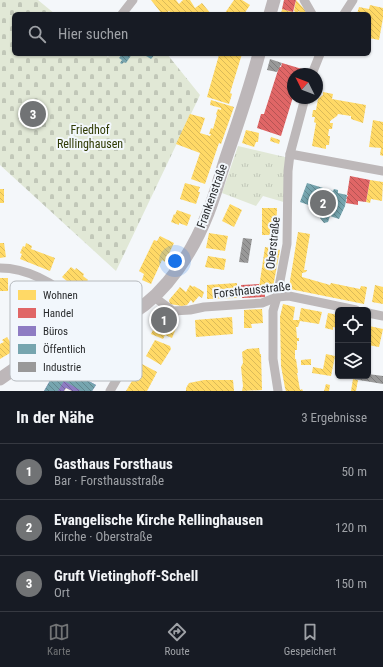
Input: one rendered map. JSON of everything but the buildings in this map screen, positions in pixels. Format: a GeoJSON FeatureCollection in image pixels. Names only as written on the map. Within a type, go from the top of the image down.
{"type":"FeatureCollection","features":[{"type":"Feature","properties":{"kind":"main road"},"geometry":{"type":"LineString","coordinates":[[271,12],[274,0]]}},
{"type":"Feature","properties":{"kind":"main road","name":"Frankenstraße"},"geometry":{"type":"LineString","coordinates":[[142,306],[154,297],[166,284],[181,264],[191,248],[209,212],[258,56]]}},
{"type":"Feature","properties":{"kind":"main road","name":"Frankenstraße"},"geometry":{"type":"LineString","coordinates":[[0,379],[10,372]]}},
{"type":"Feature","properties":{"kind":"street"},"geometry":{"type":"LineString","coordinates":[[124,12],[133,0]]}},
{"type":"Feature","properties":{"kind":"street"},"geometry":{"type":"LineString","coordinates":[[304,0],[311,12]]}},
{"type":"Feature","properties":{"kind":"street"},"geometry":{"type":"LineString","coordinates":[[345,12],[353,0]]}},
{"type":"Feature","properties":{"kind":"street"},"geometry":{"type":"LineString","coordinates":[[314,68],[319,56]]}},
{"type":"Feature","properties":{"kind":"street","name":"Oberstraße"},"geometry":{"type":"LineString","coordinates":[[278,391],[273,359],[273,311],[287,244],[288,171],[290,154],[303,104]]}},
{"type":"Feature","properties":{"kind":"street"},"geometry":{"type":"LineString","coordinates":[[290,154],[383,171]]}},
{"type":"Feature","properties":{"kind":"street"},"geometry":{"type":"LineString","coordinates":[[0,268],[25,271],[48,281]]}},
{"type":"Feature","properties":{"kind":"street","name":"Forsthausstraße"},"geometry":{"type":"LineString","coordinates":[[154,297],[173,310],[190,310],[204,307],[262,303],[277,297],[289,296],[342,307]]}},
{"type":"Feature","properties":{"kind":"street"},"geometry":{"type":"LineString","coordinates":[[371,314],[383,316]]}},
{"type":"Feature","properties":{"kind":"street"},"geometry":{"type":"LineString","coordinates":[[110,391],[116,381]]}},
{"type":"Feature","properties":{"kind":"green space","name":"Friedhof Rellinghausen"},"geometry":{"type":"Polygon","coordinates":[[[0,0],[38,0],[53,12],[12,12],[12,56],[169,56],[200,95],[116,271],[0,165],[0,0]]]}},
{"type":"Feature","properties":{"kind":"green space"},"geometry":{"type":"Polygon","coordinates":[[[238,146],[289,158],[287,203],[263,196],[256,206],[222,193],[238,146]]]}},
{"type":"Feature","properties":{"kind":"place","name":"Gruft Vietinghoff-Schell"},"geometry":{"type":"Point","coordinates":[33,114]}},
{"type":"Feature","properties":{"kind":"place","name":"Evangelische Kirche Rellinghausen"},"geometry":{"type":"Point","coordinates":[323,203]}},
{"type":"Feature","properties":{"kind":"place","name":"Gasthaus Forsthaus"},"geometry":{"type":"Point","coordinates":[164,320]}}]}
